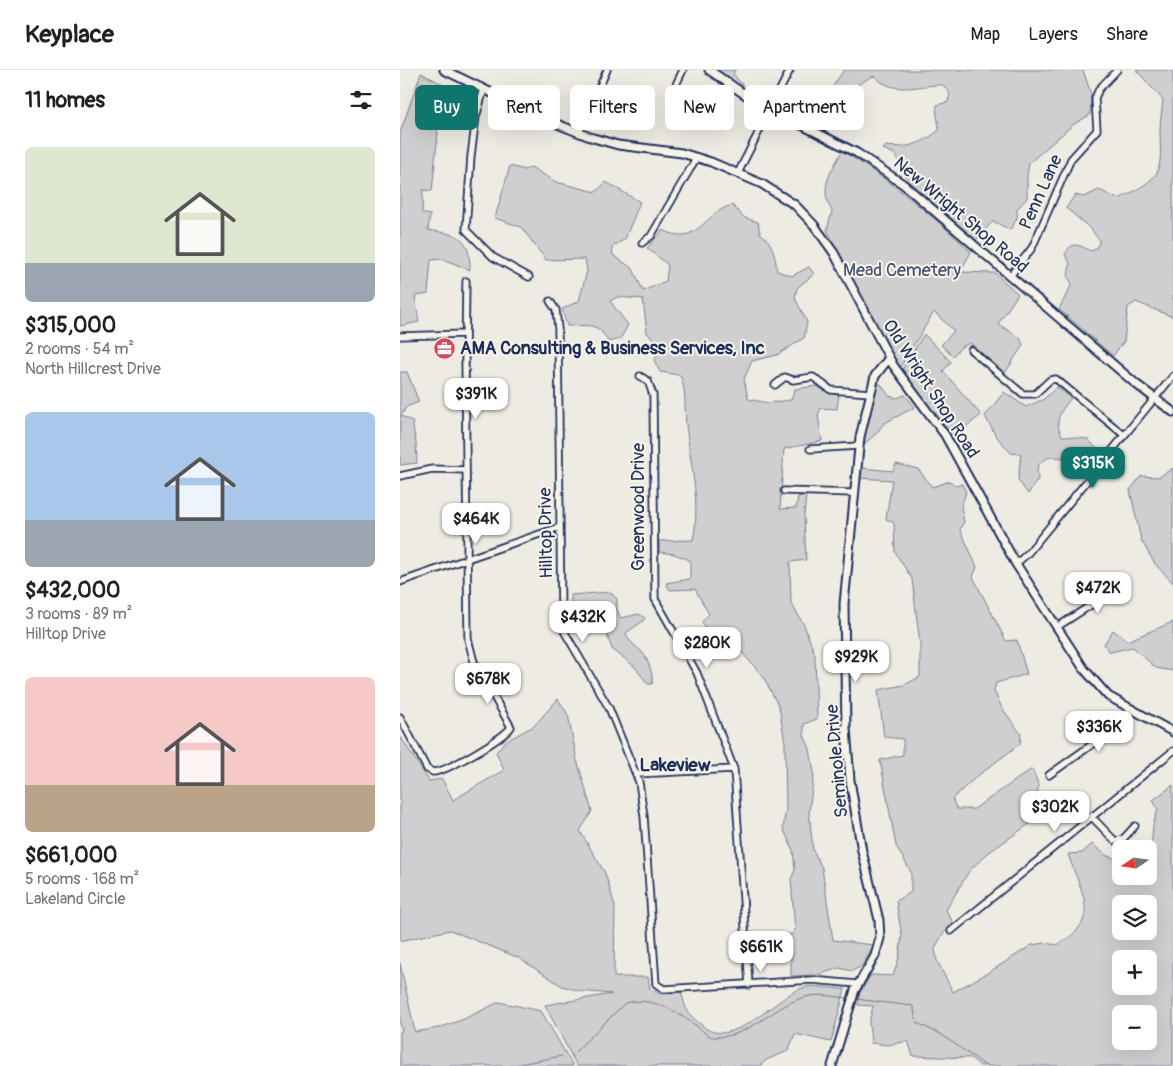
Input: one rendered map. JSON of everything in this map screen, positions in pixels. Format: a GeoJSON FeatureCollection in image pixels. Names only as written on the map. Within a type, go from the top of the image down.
{"type":"FeatureCollection","features":[{"type":"Feature","properties":{"kind":"street","name":"Old Wright Shop Road"},"geometry":{"type":"LineString","coordinates":[[444,70],[579,132],[618,145],[672,151],[697,157],[738,173],[776,191],[814,225],[839,261],[889,358],[945,435],[1016,564],[1100,689],[1131,710],[1173,732]]}},
{"type":"Feature","properties":{"kind":"street"},"geometry":{"type":"LineString","coordinates":[[579,132],[607,70]]}},
{"type":"Feature","properties":{"kind":"street"},"geometry":{"type":"LineString","coordinates":[[676,85],[683,70]]}},
{"type":"Feature","properties":{"kind":"street","name":"New Wright Shop Road"},"geometry":{"type":"LineString","coordinates":[[709,70],[744,95]]}},
{"type":"Feature","properties":{"kind":"street"},"geometry":{"type":"LineString","coordinates":[[782,85],[790,70]]}},
{"type":"Feature","properties":{"kind":"street","name":"Penn Lane"},"geometry":{"type":"LineString","coordinates":[[1010,276],[1032,248],[1070,159],[1097,130],[1095,98],[1099,90],[1117,70]]}},
{"type":"Feature","properties":{"kind":"street"},"geometry":{"type":"LineString","coordinates":[[484,89],[476,117],[470,156],[466,230],[472,239],[494,257],[529,277]]}},
{"type":"Feature","properties":{"kind":"street"},"geometry":{"type":"LineString","coordinates":[[738,173],[759,130]]}},
{"type":"Feature","properties":{"kind":"street","name":"New Wright Shop Road"},"geometry":{"type":"LineString","coordinates":[[811,130],[857,153],[890,174],[1154,398],[1173,412]]}},
{"type":"Feature","properties":{"kind":"street"},"geometry":{"type":"LineString","coordinates":[[642,243],[651,236],[697,157]]}},
{"type":"Feature","properties":{"kind":"street"},"geometry":{"type":"LineString","coordinates":[[400,717],[427,768],[433,772],[448,767],[503,736],[511,727],[474,662],[470,648],[466,470],[466,281]]}},
{"type":"Feature","properties":{"kind":"street","name":"Hilltop Drive"},"geometry":{"type":"LineString","coordinates":[[550,301],[558,316],[562,625],[609,708],[636,774],[643,804],[654,979],[658,986],[671,989],[749,985]]}},
{"type":"Feature","properties":{"kind":"street"},"geometry":{"type":"LineString","coordinates":[[400,336],[465,334]]}},
{"type":"Feature","properties":{"kind":"street"},"geometry":{"type":"LineString","coordinates":[[971,350],[1023,394],[1035,394],[1050,380],[1056,379],[1124,435]]}},
{"type":"Feature","properties":{"kind":"street","name":"Seminole Drive"},"geometry":{"type":"LineString","coordinates":[[832,1066],[853,993],[875,956],[880,938],[879,920],[854,806],[848,755],[844,604],[858,446],[870,392],[878,370],[889,358]]}},
{"type":"Feature","properties":{"kind":"street","name":"Greenwood Drive"},"geometry":{"type":"LineString","coordinates":[[640,376],[648,381],[653,395],[655,599],[697,673],[734,769],[749,985]]}},
{"type":"Feature","properties":{"kind":"street"},"geometry":{"type":"LineString","coordinates":[[1016,564],[1028,553],[1173,376]]}},
{"type":"Feature","properties":{"kind":"street"},"geometry":{"type":"LineString","coordinates":[[775,385],[785,377],[796,380],[809,377],[817,379],[831,390],[870,392]]}},
{"type":"Feature","properties":{"kind":"street"},"geometry":{"type":"LineString","coordinates":[[810,449],[858,446]]}},
{"type":"Feature","properties":{"kind":"street"},"geometry":{"type":"LineString","coordinates":[[400,476],[432,468],[466,470]]}},
{"type":"Feature","properties":{"kind":"street"},"geometry":{"type":"LineString","coordinates":[[784,491],[853,493]]}},
{"type":"Feature","properties":{"kind":"street"},"geometry":{"type":"LineString","coordinates":[[400,582],[560,527]]}},
{"type":"Feature","properties":{"kind":"street"},"geometry":{"type":"LineString","coordinates":[[1057,627],[1105,596],[1114,581]]}},
{"type":"Feature","properties":{"kind":"street"},"geometry":{"type":"LineString","coordinates":[[1049,775],[1104,736],[1131,710]]}},
{"type":"Feature","properties":{"kind":"street"},"geometry":{"type":"LineString","coordinates":[[951,931],[1173,751]]}},
{"type":"Feature","properties":{"kind":"street"},"geometry":{"type":"LineString","coordinates":[[636,774],[734,769]]}},
{"type":"Feature","properties":{"kind":"street"},"geometry":{"type":"LineString","coordinates":[[1092,816],[1115,841],[1123,839],[1135,826]]}},
{"type":"Feature","properties":{"kind":"street"},"geometry":{"type":"LineString","coordinates":[[749,985],[812,980],[857,984]]}},
{"type":"Feature","properties":{"kind":"green space"},"geometry":{"type":"Polygon","coordinates":[[[717,70],[735,70],[733,74],[744,89],[717,70]]]}},
{"type":"Feature","properties":{"kind":"green space"},"geometry":{"type":"Polygon","coordinates":[[[844,70],[1083,70],[1091,94],[1090,115],[1074,124],[1029,163],[1027,198],[1017,209],[1017,218],[1010,230],[993,221],[976,240],[909,182],[895,154],[883,149],[886,146],[900,147],[920,142],[939,130],[936,112],[937,105],[948,102],[950,94],[943,85],[899,88],[890,86],[874,76],[858,85],[834,85],[844,70]]]}},
{"type":"Feature","properties":{"kind":"green space"},"geometry":{"type":"Polygon","coordinates":[[[1136,70],[1173,70],[1173,317],[1136,302],[1128,307],[1124,341],[1113,356],[1059,309],[1072,284],[1068,277],[1070,263],[1065,255],[1067,251],[1075,245],[1090,251],[1096,249],[1100,241],[1091,229],[1066,208],[1075,195],[1084,197],[1099,190],[1118,199],[1141,187],[1156,174],[1161,150],[1160,127],[1163,100],[1136,70]]]}},
{"type":"Feature","properties":{"kind":"green space"},"geometry":{"type":"Polygon","coordinates":[[[421,73],[442,84],[441,85],[417,85],[421,73]]]}},
{"type":"Feature","properties":{"kind":"green space"},"geometry":{"type":"Polygon","coordinates":[[[415,90],[415,130],[437,130],[438,132],[432,191],[423,190],[422,213],[430,215],[428,230],[454,235],[465,243],[468,249],[470,270],[443,259],[431,260],[428,294],[415,296],[419,322],[400,326],[400,133],[415,90]]]}},
{"type":"Feature","properties":{"kind":"green space","name":"Mead Cemetery"},"geometry":{"type":"Polygon","coordinates":[[[842,151],[876,173],[909,198],[971,252],[960,272],[995,273],[1018,294],[998,324],[1020,338],[1023,345],[1005,373],[970,343],[961,347],[953,356],[941,345],[954,331],[934,312],[899,369],[875,326],[827,230],[832,211],[826,195],[826,187],[830,173],[842,151]]]}},
{"type":"Feature","properties":{"kind":"green space"},"geometry":{"type":"Polygon","coordinates":[[[510,166],[525,170],[531,167],[556,182],[596,192],[606,182],[640,202],[625,239],[612,247],[613,255],[633,269],[643,291],[666,281],[668,265],[647,248],[663,230],[684,235],[693,232],[722,209],[732,205],[745,218],[758,222],[760,233],[768,240],[773,249],[777,271],[792,276],[809,267],[814,274],[797,288],[795,298],[807,322],[804,338],[777,355],[752,361],[744,379],[748,399],[768,403],[791,400],[795,389],[817,386],[839,394],[837,409],[821,408],[818,415],[822,441],[784,449],[780,509],[796,508],[798,497],[806,495],[804,515],[806,560],[790,562],[791,603],[804,625],[815,655],[817,719],[804,724],[804,735],[810,749],[814,773],[809,812],[813,850],[822,868],[833,940],[874,945],[862,966],[852,971],[839,968],[818,975],[791,976],[791,955],[755,958],[752,937],[793,934],[795,930],[791,879],[795,870],[793,850],[783,828],[786,809],[785,743],[779,707],[763,676],[725,634],[709,633],[702,622],[709,614],[695,589],[670,590],[666,583],[690,579],[690,560],[674,554],[659,552],[659,541],[693,540],[695,526],[694,482],[682,381],[680,375],[660,372],[654,360],[662,347],[647,333],[643,299],[617,297],[610,301],[628,325],[620,339],[608,342],[600,331],[592,326],[567,326],[562,309],[579,301],[587,271],[585,259],[546,260],[521,227],[495,218],[510,166]]]}},
{"type":"Feature","properties":{"kind":"green space"},"geometry":{"type":"Polygon","coordinates":[[[924,334],[951,362],[943,371],[981,415],[951,439],[900,373],[924,334]]]}},
{"type":"Feature","properties":{"kind":"green space"},"geometry":{"type":"Polygon","coordinates":[[[400,372],[407,372],[419,402],[406,407],[401,416],[412,421],[417,463],[400,465],[400,372]]]}},
{"type":"Feature","properties":{"kind":"green space"},"geometry":{"type":"Polygon","coordinates":[[[881,384],[889,396],[897,398],[905,395],[915,407],[883,424],[877,433],[863,445],[876,385],[881,384]]]}},
{"type":"Feature","properties":{"kind":"green space"},"geometry":{"type":"Polygon","coordinates":[[[1057,387],[1071,398],[1061,411],[1058,420],[1062,436],[1087,439],[1101,452],[1079,464],[1056,457],[1045,459],[1037,469],[1038,479],[1028,494],[1018,480],[1021,454],[1011,453],[996,436],[985,416],[1004,392],[1026,407],[1044,399],[1057,387]]]}},
{"type":"Feature","properties":{"kind":"green space"},"geometry":{"type":"Polygon","coordinates":[[[896,464],[918,469],[932,487],[950,481],[956,486],[962,484],[966,492],[961,507],[964,522],[960,529],[977,567],[973,577],[1006,641],[1017,640],[1027,674],[996,683],[994,691],[1002,708],[1021,734],[1020,744],[976,777],[952,799],[957,809],[974,809],[1032,769],[1039,786],[1035,798],[1038,818],[988,853],[969,871],[946,910],[954,924],[943,934],[935,948],[937,961],[953,992],[1032,945],[1045,943],[1057,945],[1072,936],[1085,916],[1085,905],[1083,894],[1068,854],[1082,853],[1092,844],[1107,856],[1112,857],[1112,885],[1158,885],[1158,840],[1152,840],[1153,825],[1158,809],[1153,800],[1173,785],[1173,1066],[980,1066],[971,1058],[913,1056],[908,1041],[888,1045],[871,1043],[869,1023],[873,1006],[858,1005],[859,994],[871,975],[893,976],[899,958],[902,936],[896,901],[911,892],[911,872],[896,846],[880,760],[903,755],[903,739],[884,737],[878,690],[904,685],[920,677],[920,644],[912,579],[895,552],[894,523],[886,519],[892,480],[859,478],[861,468],[893,471],[896,464]]]}},
{"type":"Feature","properties":{"kind":"green space"},"geometry":{"type":"Polygon","coordinates":[[[1173,468],[1173,583],[1155,564],[1141,540],[1130,490],[1141,476],[1159,477],[1173,468]]]}},
{"type":"Feature","properties":{"kind":"green space"},"geometry":{"type":"Polygon","coordinates":[[[610,592],[617,599],[617,610],[621,618],[639,614],[645,618],[626,633],[630,641],[646,658],[651,672],[652,684],[648,684],[634,666],[612,649],[602,620],[571,622],[571,595],[610,592]]]}},
{"type":"Feature","properties":{"kind":"green space"},"geometry":{"type":"Polygon","coordinates":[[[1173,622],[1173,671],[1156,668],[1133,647],[1110,652],[1104,644],[1113,630],[1127,641],[1173,622]]]}},
{"type":"Feature","properties":{"kind":"green space"},"geometry":{"type":"Polygon","coordinates":[[[558,699],[568,715],[577,760],[592,811],[580,831],[605,873],[615,906],[614,977],[648,977],[650,989],[660,994],[681,992],[686,1009],[691,1015],[704,1027],[715,1032],[728,1032],[741,1027],[754,1020],[791,993],[802,988],[845,989],[831,1042],[795,1034],[788,1051],[766,1060],[760,1066],[577,1066],[545,1005],[612,994],[580,991],[562,986],[519,958],[450,930],[400,941],[400,736],[429,781],[442,779],[453,800],[504,770],[496,752],[506,741],[534,726],[558,699]]]}},
{"type":"Feature","properties":{"kind":"green space"},"geometry":{"type":"Polygon","coordinates":[[[400,963],[415,1032],[439,1028],[464,1019],[499,1002],[541,1011],[573,1066],[400,1066],[400,1032],[402,1031],[400,1023],[400,963]]]}},
{"type":"Feature","properties":{"kind":"waterway"},"geometry":{"type":"LineString","coordinates":[[575,1052],[625,1003],[635,1001],[663,1006],[698,1027],[709,1036],[717,1037],[730,1035],[753,1026],[798,999],[819,995],[849,998]]}},
{"type":"Feature","properties":{"kind":"waterway"},"geometry":{"type":"LineString","coordinates":[[855,999],[913,1006],[917,1023],[942,1035],[986,1066]]}},
{"type":"Feature","properties":{"kind":"waterway"},"geometry":{"type":"LineString","coordinates":[[509,1066],[562,1056]]}},
{"type":"Feature","properties":{"kind":"place","name":"AMA Consulting & Business Services, Inc"},"geometry":{"type":"Point","coordinates":[444,348]}},
{"type":"Feature","properties":{"kind":"district","name":"Lakeview"},"geometry":{"type":"Point","coordinates":[675,765]}}]}
